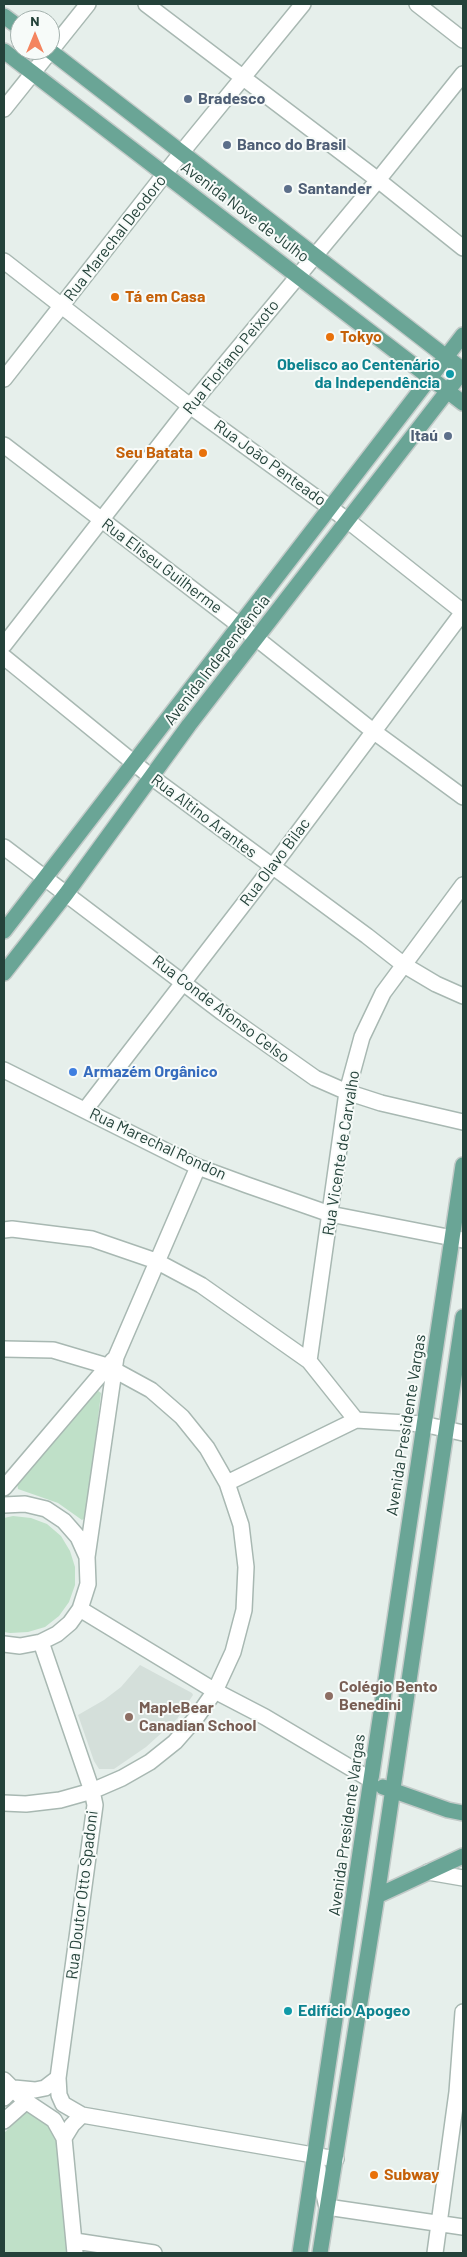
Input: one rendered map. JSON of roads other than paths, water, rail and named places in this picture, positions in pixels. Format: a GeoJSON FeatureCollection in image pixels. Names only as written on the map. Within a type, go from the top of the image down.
{"type":"FeatureCollection","features":[{"type":"Feature","properties":{"kind":"main road","name":"Avenida Nove de Julho"},"geometry":{"type":"LineString","coordinates":[[4,51],[463,402]]}},
{"type":"Feature","properties":{"kind":"main road","name":"Avenida Nove de Julho"},"geometry":{"type":"LineString","coordinates":[[60,58],[463,370]]}},
{"type":"Feature","properties":{"kind":"main road","name":"Avenida Independência"},"geometry":{"type":"LineString","coordinates":[[4,931],[463,335]]}},
{"type":"Feature","properties":{"kind":"main road","name":"Avenida Independência"},"geometry":{"type":"LineString","coordinates":[[4,973],[66,894],[150,776],[463,370]]}},
{"type":"Feature","properties":{"kind":"main road","name":"Avenida Presidente Vargas"},"geometry":{"type":"LineString","coordinates":[[300,2253],[423,1424],[458,1240],[463,1165]]}},
{"type":"Feature","properties":{"kind":"main road"},"geometry":{"type":"LineString","coordinates":[[320,2253],[377,1896],[391,1791],[463,1317]]}},
{"type":"Feature","properties":{"kind":"main road"},"geometry":{"type":"LineString","coordinates":[[371,1780],[391,1791],[448,1810],[463,1813]]}},
{"type":"Feature","properties":{"kind":"main road"},"geometry":{"type":"LineString","coordinates":[[377,1896],[463,1856]]}},
{"type":"Feature","properties":{"kind":"street"},"geometry":{"type":"LineString","coordinates":[[60,38],[88,4]]}},
{"type":"Feature","properties":{"kind":"street"},"geometry":{"type":"LineString","coordinates":[[146,4],[378,180],[463,248]]}},
{"type":"Feature","properties":{"kind":"street","name":"Rua Marechal Deodoro"},"geometry":{"type":"LineString","coordinates":[[4,379],[182,152],[303,4]]}},
{"type":"Feature","properties":{"kind":"street"},"geometry":{"type":"LineString","coordinates":[[417,4],[463,40]]}},
{"type":"Feature","properties":{"kind":"street"},"geometry":{"type":"LineString","coordinates":[[4,109],[43,60]]}},
{"type":"Feature","properties":{"kind":"street","name":"Rua Floriano Peixoto"},"geometry":{"type":"LineString","coordinates":[[4,645],[190,406],[378,180],[463,74]]}},
{"type":"Feature","properties":{"kind":"street","name":"Rua João Penteado"},"geometry":{"type":"LineString","coordinates":[[4,261],[190,406],[330,506],[463,612]]}},
{"type":"Feature","properties":{"kind":"street","name":"Rua Eliseu Guilherme"},"geometry":{"type":"LineString","coordinates":[[4,445],[239,624],[373,730],[463,797]]}},
{"type":"Feature","properties":{"kind":"street","name":"Rua Olavo Bilac"},"geometry":{"type":"LineString","coordinates":[[85,1110],[273,866],[463,612]]}},
{"type":"Feature","properties":{"kind":"street","name":"Rua Altino Arantes"},"geometry":{"type":"LineString","coordinates":[[4,656],[150,776],[404,965],[436,984],[463,996]]}},
{"type":"Feature","properties":{"kind":"street","name":"Rua Conde Afonso Celso"},"geometry":{"type":"LineString","coordinates":[[4,847],[183,981],[223,1014],[315,1078],[382,1104],[463,1122]]}},
{"type":"Feature","properties":{"kind":"street","name":"Rua Vicente de Carvalho"},"geometry":{"type":"LineString","coordinates":[[310,1361],[347,1092],[362,1037],[383,994],[463,885]]}},
{"type":"Feature","properties":{"kind":"street","name":"Rua Marechal Rondon"},"geometry":{"type":"LineString","coordinates":[[4,1070],[198,1167],[330,1214],[458,1240]]}},
{"type":"Feature","properties":{"kind":"street"},"geometry":{"type":"LineString","coordinates":[[4,1644],[20,1646],[41,1642],[57,1634],[70,1623],[80,1609],[88,1584],[87,1557],[113,1364],[198,1167]]}},
{"type":"Feature","properties":{"kind":"street"},"geometry":{"type":"LineString","coordinates":[[4,1230],[12,1229],[92,1239],[156,1261],[201,1285],[310,1361],[356,1420]]}},
{"type":"Feature","properties":{"kind":"street"},"geometry":{"type":"LineString","coordinates":[[4,1349],[53,1350],[113,1364],[151,1390],[182,1417],[207,1448],[227,1483],[241,1524],[246,1567],[244,1602],[233,1652],[215,1692],[175,1742],[150,1762],[122,1778],[92,1791],[60,1800],[26,1804],[4,1803]]}},
{"type":"Feature","properties":{"kind":"street"},"geometry":{"type":"LineString","coordinates":[[4,1488],[113,1364]]}},
{"type":"Feature","properties":{"kind":"street"},"geometry":{"type":"LineString","coordinates":[[227,1483],[356,1420],[423,1424],[463,1432]]}},
{"type":"Feature","properties":{"kind":"street"},"geometry":{"type":"LineString","coordinates":[[4,1505],[25,1504],[46,1510],[64,1521],[78,1537],[87,1557]]}},
{"type":"Feature","properties":{"kind":"street"},"geometry":{"type":"LineString","coordinates":[[80,1609],[215,1692],[265,1717],[371,1780]]}},
{"type":"Feature","properties":{"kind":"street","name":"Rua Doutor Otto Spadoni"},"geometry":{"type":"LineString","coordinates":[[41,1642],[92,1791],[95,1805],[58,2078],[59,2095],[63,2104],[82,2115]]}},
{"type":"Feature","properties":{"kind":"street"},"geometry":{"type":"LineString","coordinates":[[428,1872],[463,1878]]}},
{"type":"Feature","properties":{"kind":"street"},"geometry":{"type":"LineString","coordinates":[[435,2253],[457,2092],[463,2012]]}},
{"type":"Feature","properties":{"kind":"street"},"geometry":{"type":"LineString","coordinates":[[11,2091],[46,2088],[58,2078]]}},
{"type":"Feature","properties":{"kind":"street"},"geometry":{"type":"LineString","coordinates":[[4,2121],[21,2106],[11,2091]]}},
{"type":"Feature","properties":{"kind":"street"},"geometry":{"type":"LineString","coordinates":[[11,2091],[54,2120],[64,2138],[75,2247],[154,2253]]}},
{"type":"Feature","properties":{"kind":"street"},"geometry":{"type":"LineString","coordinates":[[64,2138],[72,2125],[82,2115],[336,2159]]}},
{"type":"Feature","properties":{"kind":"street"},"geometry":{"type":"LineString","coordinates":[[314,2155],[327,2207],[463,2227]]}},
{"type":"Feature","properties":{"kind":"place","name":"Bradesco"},"geometry":{"type":"Point","coordinates":[188,99]}},
{"type":"Feature","properties":{"kind":"place","name":"Banco do Brasil"},"geometry":{"type":"Point","coordinates":[227,145]}},
{"type":"Feature","properties":{"kind":"place","name":"Santander"},"geometry":{"type":"Point","coordinates":[288,189]}},
{"type":"Feature","properties":{"kind":"place","name":"Tá em Casa"},"geometry":{"type":"Point","coordinates":[115,297]}},
{"type":"Feature","properties":{"kind":"place","name":"Tokyo"},"geometry":{"type":"Point","coordinates":[330,337]}},
{"type":"Feature","properties":{"kind":"place","name":"Obelisco ao Centenário da Independência"},"geometry":{"type":"Point","coordinates":[450,374]}},
{"type":"Feature","properties":{"kind":"place","name":"Itaú"},"geometry":{"type":"Point","coordinates":[448,436]}},
{"type":"Feature","properties":{"kind":"place","name":"Seu Batata"},"geometry":{"type":"Point","coordinates":[203,453]}},
{"type":"Feature","properties":{"kind":"place","name":"Armazém Orgânico"},"geometry":{"type":"Point","coordinates":[73,1072]}},
{"type":"Feature","properties":{"kind":"place","name":"Colégio Bento Benedini"},"geometry":{"type":"Point","coordinates":[329,1696]}},
{"type":"Feature","properties":{"kind":"place","name":"MapleBear Canadian School"},"geometry":{"type":"Point","coordinates":[129,1717]}},
{"type":"Feature","properties":{"kind":"place","name":"Edifício Apogeo"},"geometry":{"type":"Point","coordinates":[288,2011]}},
{"type":"Feature","properties":{"kind":"place","name":"Subway"},"geometry":{"type":"Point","coordinates":[374,2175]}}]}
